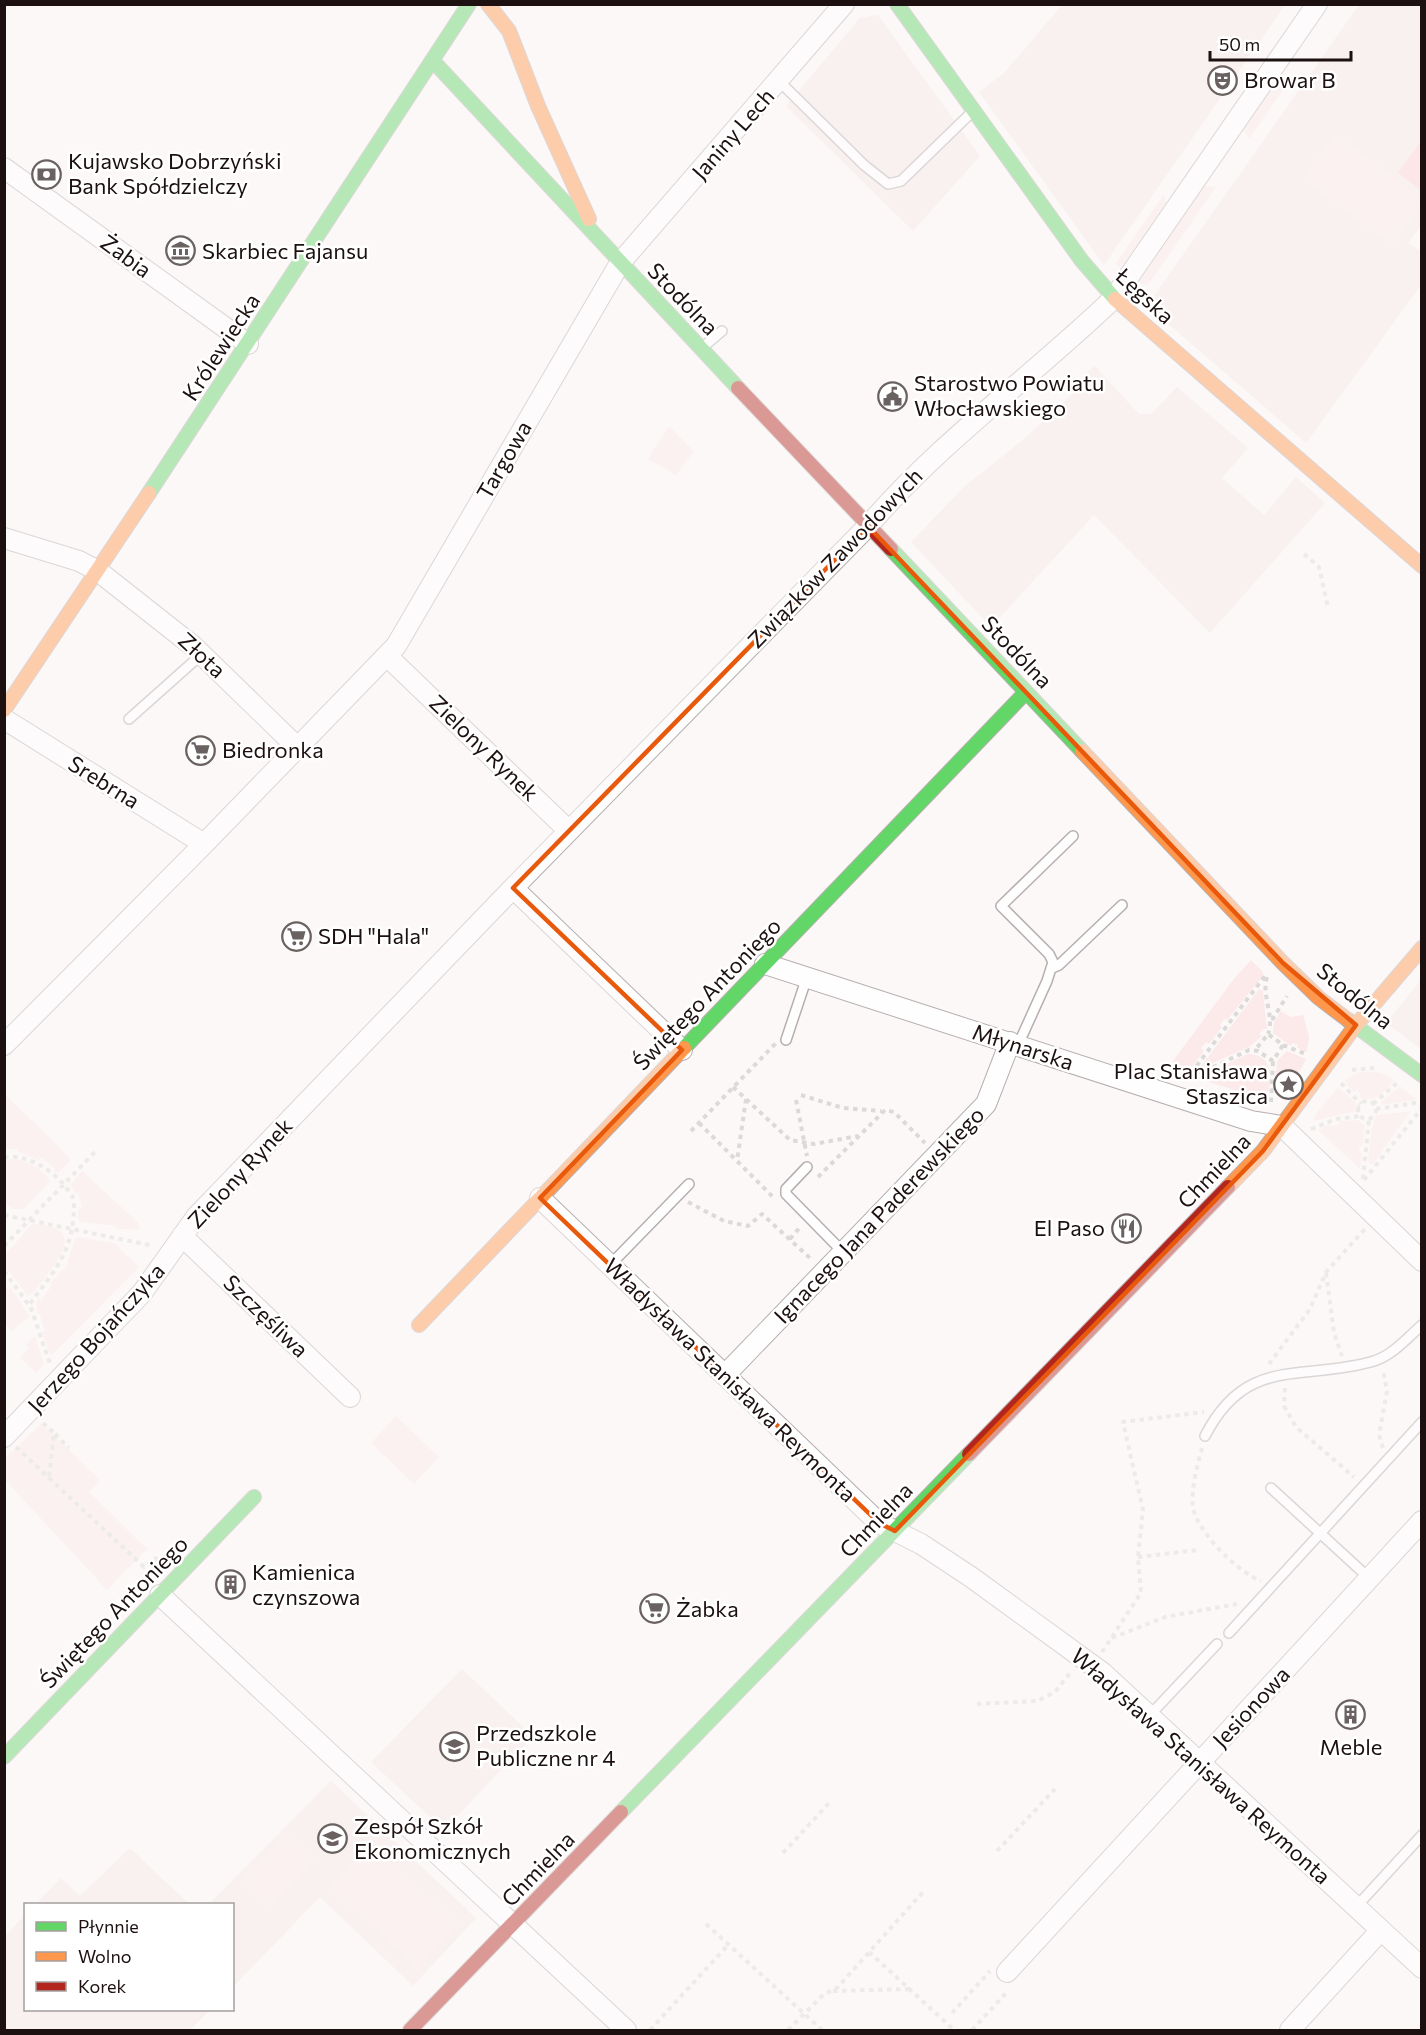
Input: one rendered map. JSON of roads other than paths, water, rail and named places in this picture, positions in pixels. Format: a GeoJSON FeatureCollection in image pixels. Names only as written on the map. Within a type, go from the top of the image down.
{"type":"FeatureCollection","features":[{"type":"Feature","properties":{"kind":"street","name":"Królewiecka"},"geometry":{"type":"LineString","coordinates":[[7,702],[98,571],[469,4]]}},
{"type":"Feature","properties":{"kind":"street","name":"Stodólna"},"geometry":{"type":"LineString","coordinates":[[488,4],[509,31],[538,106],[598,239]]}},
{"type":"Feature","properties":{"kind":"street","name":"Janiny Lech"},"geometry":{"type":"LineString","coordinates":[[620,263],[780,81],[844,4]]}},
{"type":"Feature","properties":{"kind":"street","name":"Łęgska"},"geometry":{"type":"LineString","coordinates":[[897,4],[1082,261],[1114,298],[1422,566]]}},
{"type":"Feature","properties":{"kind":"street","name":"Związków Zawodowych"},"geometry":{"type":"LineString","coordinates":[[569,831],[958,433],[1074,336],[1114,298],[1317,4]]}},
{"type":"Feature","properties":{"kind":"street","name":"Stodólna"},"geometry":{"type":"LineString","coordinates":[[433,61],[620,263],[1283,963],[1319,998],[1422,1075]]}},
{"type":"Feature","properties":{"kind":"street","name":"Żabia"},"geometry":{"type":"LineString","coordinates":[[4,168],[248,344]]}},
{"type":"Feature","properties":{"kind":"street","name":"Targowa"},"geometry":{"type":"LineString","coordinates":[[387,656],[403,635],[620,263]]}},
{"type":"Feature","properties":{"kind":"street","name":"Złota"},"geometry":{"type":"LineString","coordinates":[[4,538],[79,561],[98,571],[202,654],[298,748]]}},
{"type":"Feature","properties":{"kind":"street"},"geometry":{"type":"LineString","coordinates":[[4,1045],[387,656]]}},
{"type":"Feature","properties":{"kind":"street","name":"Zielony Rynek"},"geometry":{"type":"LineString","coordinates":[[177,1243],[196,1217],[569,831],[387,656]]}},
{"type":"Feature","properties":{"kind":"street","name":"Świętego Antoniego"},"geometry":{"type":"LineString","coordinates":[[419,1325],[1026,692]]}},
{"type":"Feature","properties":{"kind":"street","name":"Srebrna"},"geometry":{"type":"LineString","coordinates":[[4,719],[204,844]]}},
{"type":"Feature","properties":{"kind":"street"},"geometry":{"type":"LineString","coordinates":[[513,888],[682,1050]]}},
{"type":"Feature","properties":{"kind":"street","name":"Chmielna"},"geometry":{"type":"LineString","coordinates":[[410,2031],[1263,1151],[1356,1025],[1422,948]]}},
{"type":"Feature","properties":{"kind":"street","name":"Młynarska"},"geometry":{"type":"LineString","coordinates":[[765,964],[1251,1120],[1282,1126]]}},
{"type":"Feature","properties":{"kind":"street","name":"Ignacego Jana Paderewskiego"},"geometry":{"type":"LineString","coordinates":[[725,1375],[986,1104],[1014,1044]]}},
{"type":"Feature","properties":{"kind":"street"},"geometry":{"type":"LineString","coordinates":[[1282,1126],[1422,1261]]}},
{"type":"Feature","properties":{"kind":"street","name":"Władysława Stanisława Reymonta"},"geometry":{"type":"LineString","coordinates":[[540,1198],[879,1523],[921,1544],[1091,1658],[1422,1968]]}},
{"type":"Feature","properties":{"kind":"street","name":"Jerzego Bojańczyka"},"geometry":{"type":"LineString","coordinates":[[5,1437],[142,1293],[177,1243]]}},
{"type":"Feature","properties":{"kind":"street","name":"Szczęśliwa"},"geometry":{"type":"LineString","coordinates":[[177,1243],[350,1397]]}},
{"type":"Feature","properties":{"kind":"street","name":"Świętego Antoniego"},"geometry":{"type":"LineString","coordinates":[[4,1757],[254,1497]]}},
{"type":"Feature","properties":{"kind":"street","name":"Jesionowa"},"geometry":{"type":"LineString","coordinates":[[1005,1975],[1422,1521]]}},
{"type":"Feature","properties":{"kind":"street"},"geometry":{"type":"LineString","coordinates":[[160,1594],[626,2031]]}},
{"type":"Feature","properties":{"kind":"street"},"geometry":{"type":"LineString","coordinates":[[1290,2031],[1381,1930]]}},
{"type":"Feature","properties":{"kind":"lane"},"geometry":{"type":"LineString","coordinates":[[780,81],[864,165],[888,184],[901,181],[974,110]]}},
{"type":"Feature","properties":{"kind":"lane"},"geometry":{"type":"LineString","coordinates":[[702,349],[722,331]]}},
{"type":"Feature","properties":{"kind":"lane"},"geometry":{"type":"LineString","coordinates":[[129,719],[202,654]]}},
{"type":"Feature","properties":{"kind":"lane"},"geometry":{"type":"LineString","coordinates":[[1014,1044],[1052,968],[1049,954],[1001,906],[1073,836]]}},
{"type":"Feature","properties":{"kind":"lane"},"geometry":{"type":"LineString","coordinates":[[1052,968],[1059,965],[1122,905]]}},
{"type":"Feature","properties":{"kind":"lane"},"geometry":{"type":"LineString","coordinates":[[786,1040],[807,977]]}},
{"type":"Feature","properties":{"kind":"lane"},"geometry":{"type":"LineString","coordinates":[[810,1166],[786,1189],[786,1194],[844,1253]]}},
{"type":"Feature","properties":{"kind":"lane"},"geometry":{"type":"LineString","coordinates":[[610,1265],[689,1184]]}},
{"type":"Feature","properties":{"kind":"lane"},"geometry":{"type":"LineString","coordinates":[[1205,1436],[1224,1409],[1248,1385],[1257,1380],[1381,1357],[1395,1349],[1422,1325]]}},
{"type":"Feature","properties":{"kind":"lane"},"geometry":{"type":"LineString","coordinates":[[1229,1633],[1422,1422]]}},
{"type":"Feature","properties":{"kind":"lane"},"geometry":{"type":"LineString","coordinates":[[1271,1488],[1369,1578]]}},
{"type":"Feature","properties":{"kind":"lane"},"geometry":{"type":"LineString","coordinates":[[1150,1715],[1217,1644]]}},
{"type":"Feature","properties":{"kind":"lane"},"geometry":{"type":"LineString","coordinates":[[1356,1907],[1422,1835]]}},
{"type":"Feature","properties":{"kind":"place","name":"Browar B"},"geometry":{"type":"Point","coordinates":[1223,80]}},
{"type":"Feature","properties":{"kind":"place","name":"Kujawsko Dobrzyński Bank Spółdzielczy"},"geometry":{"type":"Point","coordinates":[47,174]}},
{"type":"Feature","properties":{"kind":"place","name":"Skarbiec Fajansu"},"geometry":{"type":"Point","coordinates":[181,251]}},
{"type":"Feature","properties":{"kind":"place","name":"Starostwo Powiatu Włocławskiego"},"geometry":{"type":"Point","coordinates":[893,396]}},
{"type":"Feature","properties":{"kind":"place","name":"Biedronka"},"geometry":{"type":"Point","coordinates":[201,750]}},
{"type":"Feature","properties":{"kind":"place","name":"SDH \"Hala\""},"geometry":{"type":"Point","coordinates":[297,936]}},
{"type":"Feature","properties":{"kind":"place","name":"Plac Stanisława Staszica"},"geometry":{"type":"Point","coordinates":[1289,1084]}},
{"type":"Feature","properties":{"kind":"place","name":"El Paso"},"geometry":{"type":"Point","coordinates":[1126,1228]}},
{"type":"Feature","properties":{"kind":"place","name":"Kamienica czynszowa"},"geometry":{"type":"Point","coordinates":[231,1585]}},
{"type":"Feature","properties":{"kind":"place","name":"Żabka"},"geometry":{"type":"Point","coordinates":[655,1609]}},
{"type":"Feature","properties":{"kind":"place","name":"Meble"},"geometry":{"type":"Point","coordinates":[1351,1715]}},
{"type":"Feature","properties":{"kind":"place","name":"Przedszkole Publiczne nr 4"},"geometry":{"type":"Point","coordinates":[455,1746]}},
{"type":"Feature","properties":{"kind":"place","name":"Zespół Szkół Ekonomicznych"},"geometry":{"type":"Point","coordinates":[333,1839]}}]}
